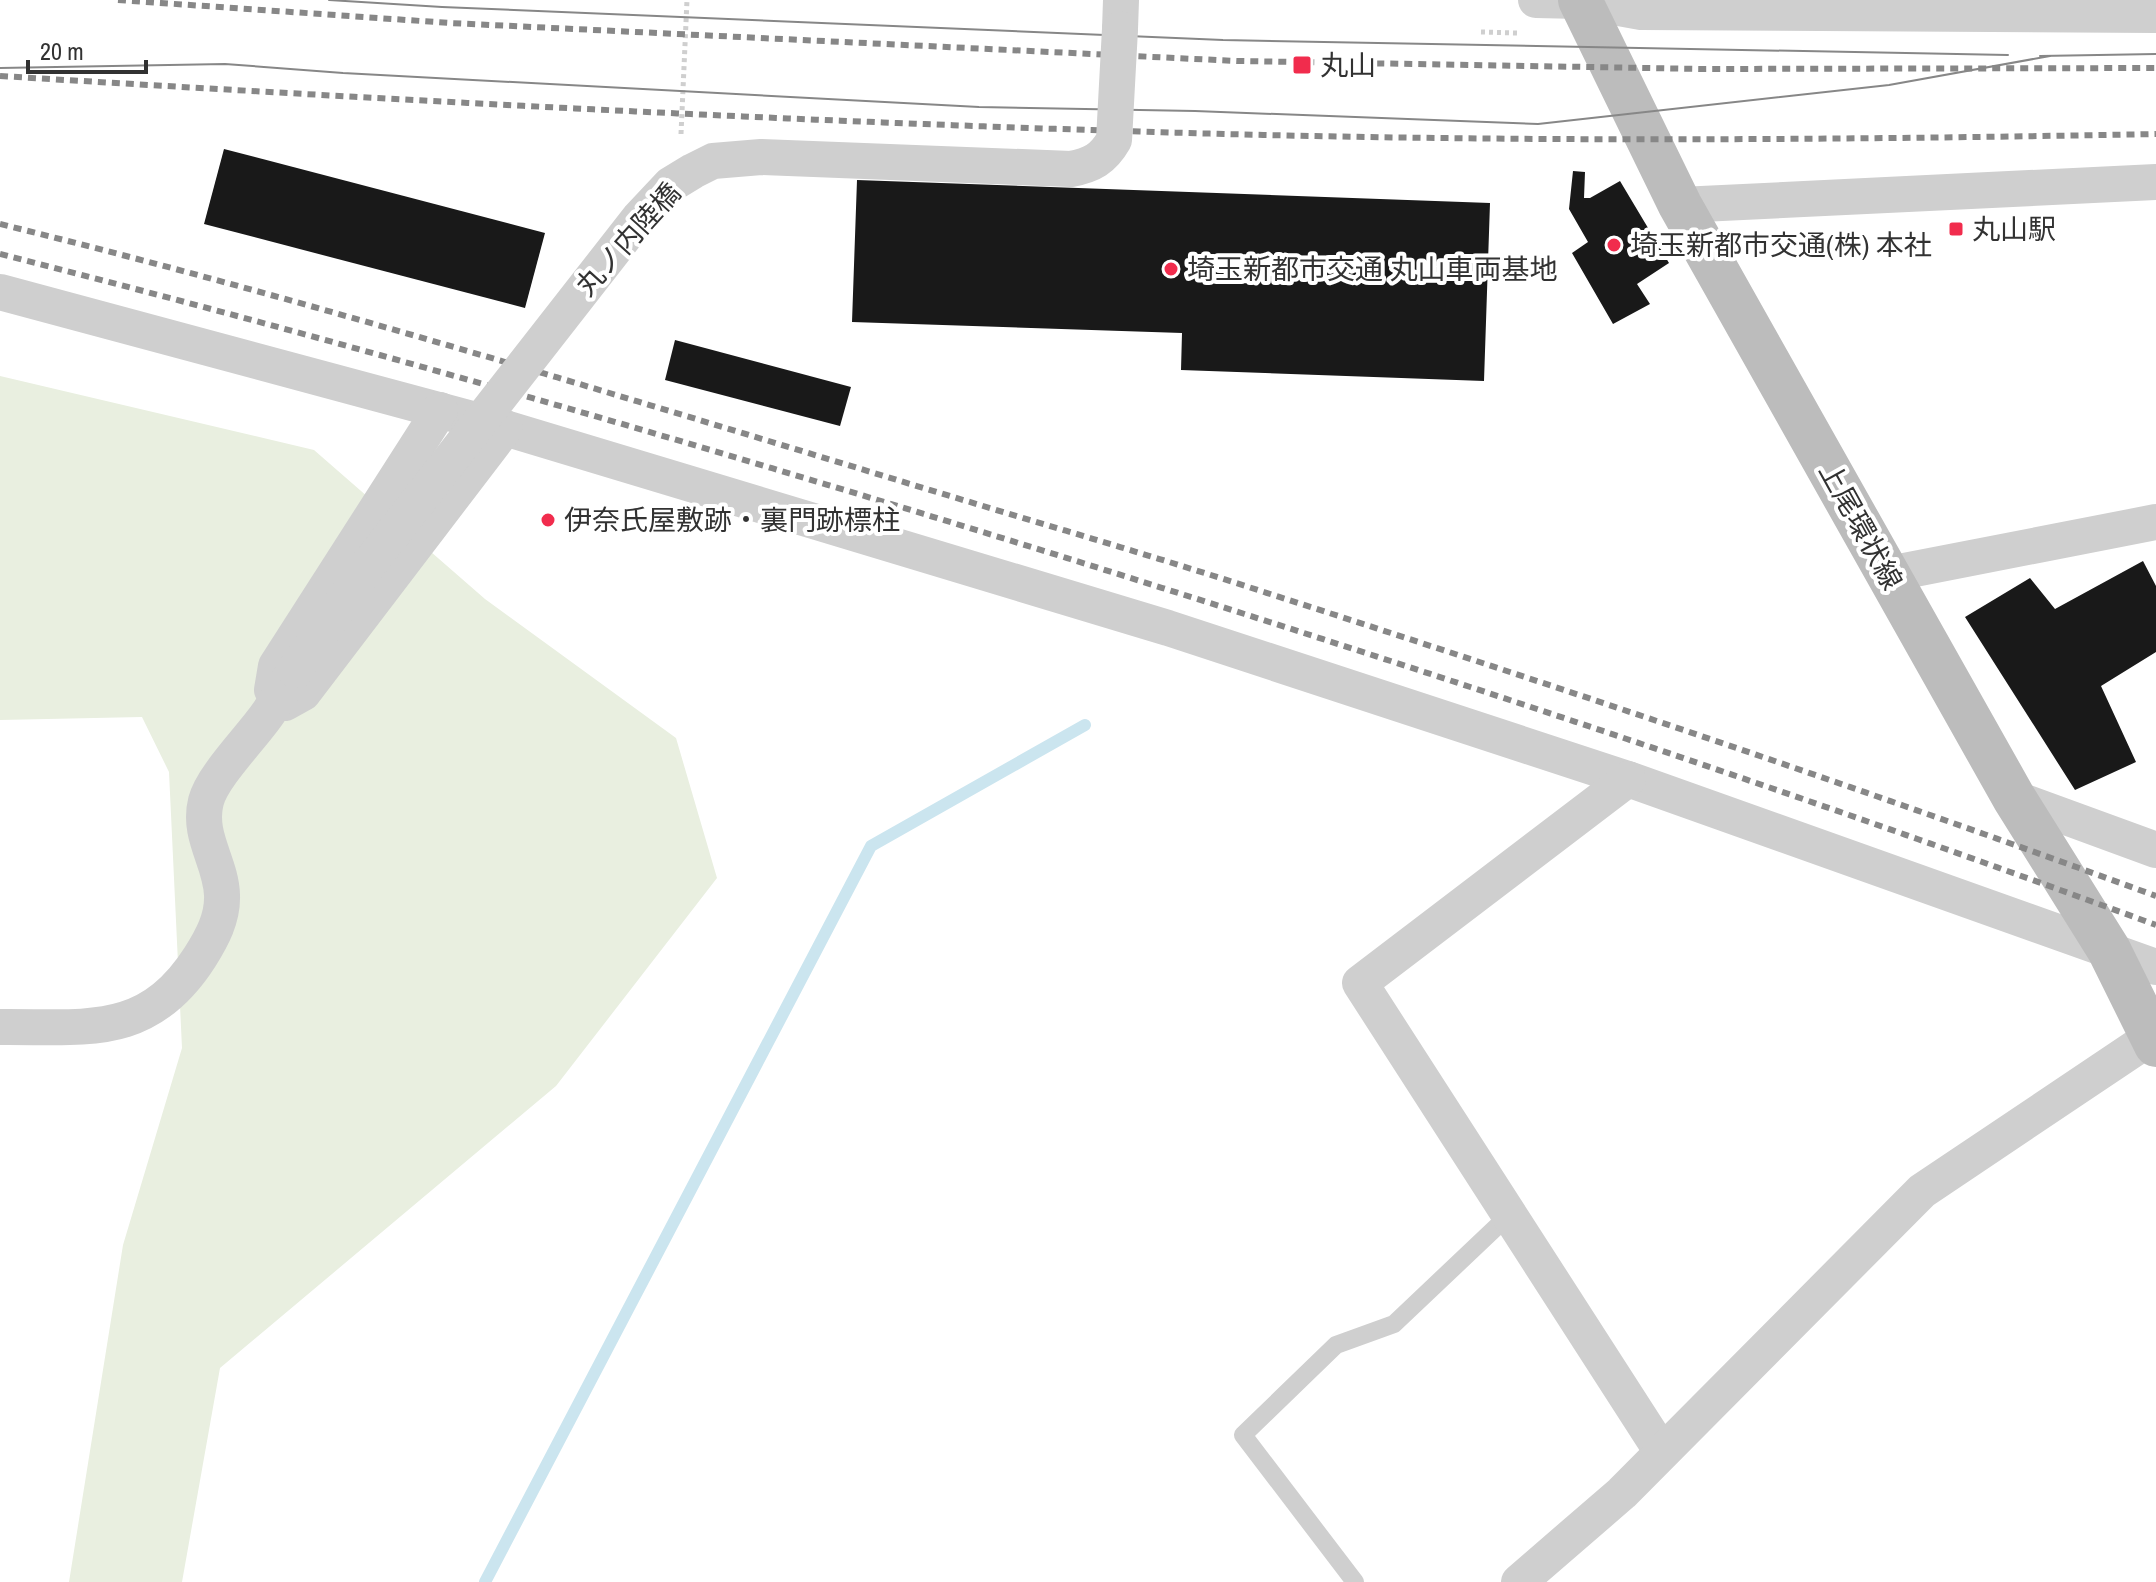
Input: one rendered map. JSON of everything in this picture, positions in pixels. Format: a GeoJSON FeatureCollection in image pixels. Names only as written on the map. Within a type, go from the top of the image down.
{"type":"FeatureCollection","features":[{"type":"Feature","properties":{"kind":"main road","name":"上尾環状線"},"geometry":{"type":"LineString","coordinates":[[1580,0],[1680,205],[2014,798],[2109,950],[2155,1038]]}},
{"type":"Feature","properties":{"kind":"street"},"geometry":{"type":"LineString","coordinates":[[1536,0],[1580,0],[1641,12],[2156,15]]}},
{"type":"Feature","properties":{"kind":"street","name":"丸ノ内陸橋"},"geometry":{"type":"LineString","coordinates":[[0,1027],[118,1023],[145,1013],[192,970],[220,919],[222,897],[219,875],[205,837],[203,817],[207,797],[388,540],[605,261],[670,185],[713,161],[761,157],[1071,169],[1085,166],[1106,154],[1114,140],[1120,14]]}},
{"type":"Feature","properties":{"kind":"street"},"geometry":{"type":"LineString","coordinates":[[1680,205],[2156,182]]}},
{"type":"Feature","properties":{"kind":"street"},"geometry":{"type":"LineString","coordinates":[[0,292],[505,428],[1168,628],[1628,779],[2156,967]]}},
{"type":"Feature","properties":{"kind":"street"},"geometry":{"type":"LineString","coordinates":[[269,711],[276,666],[440,410]]}},
{"type":"Feature","properties":{"kind":"street"},"geometry":{"type":"LineString","coordinates":[[269,711],[303,693],[505,428]]}},
{"type":"Feature","properties":{"kind":"street"},"geometry":{"type":"LineString","coordinates":[[1889,574],[2156,522]]}},
{"type":"Feature","properties":{"kind":"street"},"geometry":{"type":"LineString","coordinates":[[1628,779],[1360,983],[1662,1452]]}},
{"type":"Feature","properties":{"kind":"street"},"geometry":{"type":"LineString","coordinates":[[2014,798],[2156,850]]}},
{"type":"Feature","properties":{"kind":"street"},"geometry":{"type":"LineString","coordinates":[[1519,1582],[1622,1493],[1922,1191],[2155,1038]]}},
{"type":"Feature","properties":{"kind":"lane"},"geometry":{"type":"LineString","coordinates":[[1355,1582],[1243,1435],[1336,1345],[1394,1324],[1509,1215]]}},
{"type":"Feature","properties":{"kind":"path"},"geometry":{"type":"LineString","coordinates":[[681,122],[687,0]]}},
{"type":"Feature","properties":{"kind":"green space"},"geometry":{"type":"Polygon","coordinates":[[[0,376],[314,450],[485,599],[676,738],[717,878],[556,1086],[220,1368],[182,1582],[69,1582],[123,1245],[182,1048],[169,772],[142,717],[0,720],[0,376]]]}},
{"type":"Feature","properties":{"kind":"building"},"geometry":{"type":"Polygon","coordinates":[[[224,149],[545,233],[525,308],[204,224],[224,149]]]}},
{"type":"Feature","properties":{"kind":"building"},"geometry":{"type":"Polygon","coordinates":[[[1573,171],[1585,172],[1584,198],[1590,198],[1620,181],[1669,263],[1637,284],[1650,304],[1613,324],[1572,253],[1588,242],[1569,209],[1573,171]]]}},
{"type":"Feature","properties":{"kind":"building","name":"埼玉新都市交通 丸山車両基地"},"geometry":{"type":"Polygon","coordinates":[[[857,180],[1490,203],[1484,381],[1181,370],[1182,333],[852,322],[857,180]]]}},
{"type":"Feature","properties":{"kind":"building"},"geometry":{"type":"Polygon","coordinates":[[[675,340],[851,387],[840,426],[665,380],[675,340]]]}},
{"type":"Feature","properties":{"kind":"building"},"geometry":{"type":"Polygon","coordinates":[[[2143,561],[2156,586],[2156,652],[2101,686],[2136,762],[2075,790],[1965,617],[2030,578],[2055,609],[2143,561]]]}},
{"type":"Feature","properties":{"kind":"waterway"},"geometry":{"type":"LineString","coordinates":[[485,1582],[871,846],[1085,725]]}},
{"type":"Feature","properties":{"kind":"tram line"},"geometry":{"type":"LineString","coordinates":[[329,0],[1223,40],[2008,55]]}},
{"type":"Feature","properties":{"kind":"tram line"},"geometry":{"type":"LineString","coordinates":[[2040,56],[2156,54]]}},
{"type":"Feature","properties":{"kind":"tram line"},"geometry":{"type":"LineString","coordinates":[[0,68],[225,64],[979,107],[1195,111],[1538,124],[1889,85],[2050,56]]}},
{"type":"Feature","properties":{"kind":"railway"},"geometry":{"type":"LineString","coordinates":[[118,0],[450,23],[1237,61],[1705,69],[2156,68]]}},
{"type":"Feature","properties":{"kind":"railway"},"geometry":{"type":"LineString","coordinates":[[0,76],[612,110],[1224,134],[1690,139],[2156,134]]}},
{"type":"Feature","properties":{"kind":"railway"},"geometry":{"type":"LineString","coordinates":[[0,224],[444,344],[1169,562],[1712,740],[2156,896]]}},
{"type":"Feature","properties":{"kind":"railway"},"geometry":{"type":"LineString","coordinates":[[0,254],[537,399],[1070,559],[1616,735],[2156,925]]}},
{"type":"Feature","properties":{"kind":"place","name":"丸山"},"geometry":{"type":"Point","coordinates":[1302,65]}},
{"type":"Feature","properties":{"kind":"place","name":"丸山駅"},"geometry":{"type":"Point","coordinates":[1956,229]}},
{"type":"Feature","properties":{"kind":"place","name":"埼玉新都市交通(株) 本社"},"geometry":{"type":"Point","coordinates":[1614,245]}},
{"type":"Feature","properties":{"kind":"place","name":"埼玉新都市交通 丸山車両基地"},"geometry":{"type":"Point","coordinates":[1171,269]}},
{"type":"Feature","properties":{"kind":"place","name":"伊奈氏屋敷跡・裏門跡標柱"},"geometry":{"type":"Point","coordinates":[548,520]}}]}
